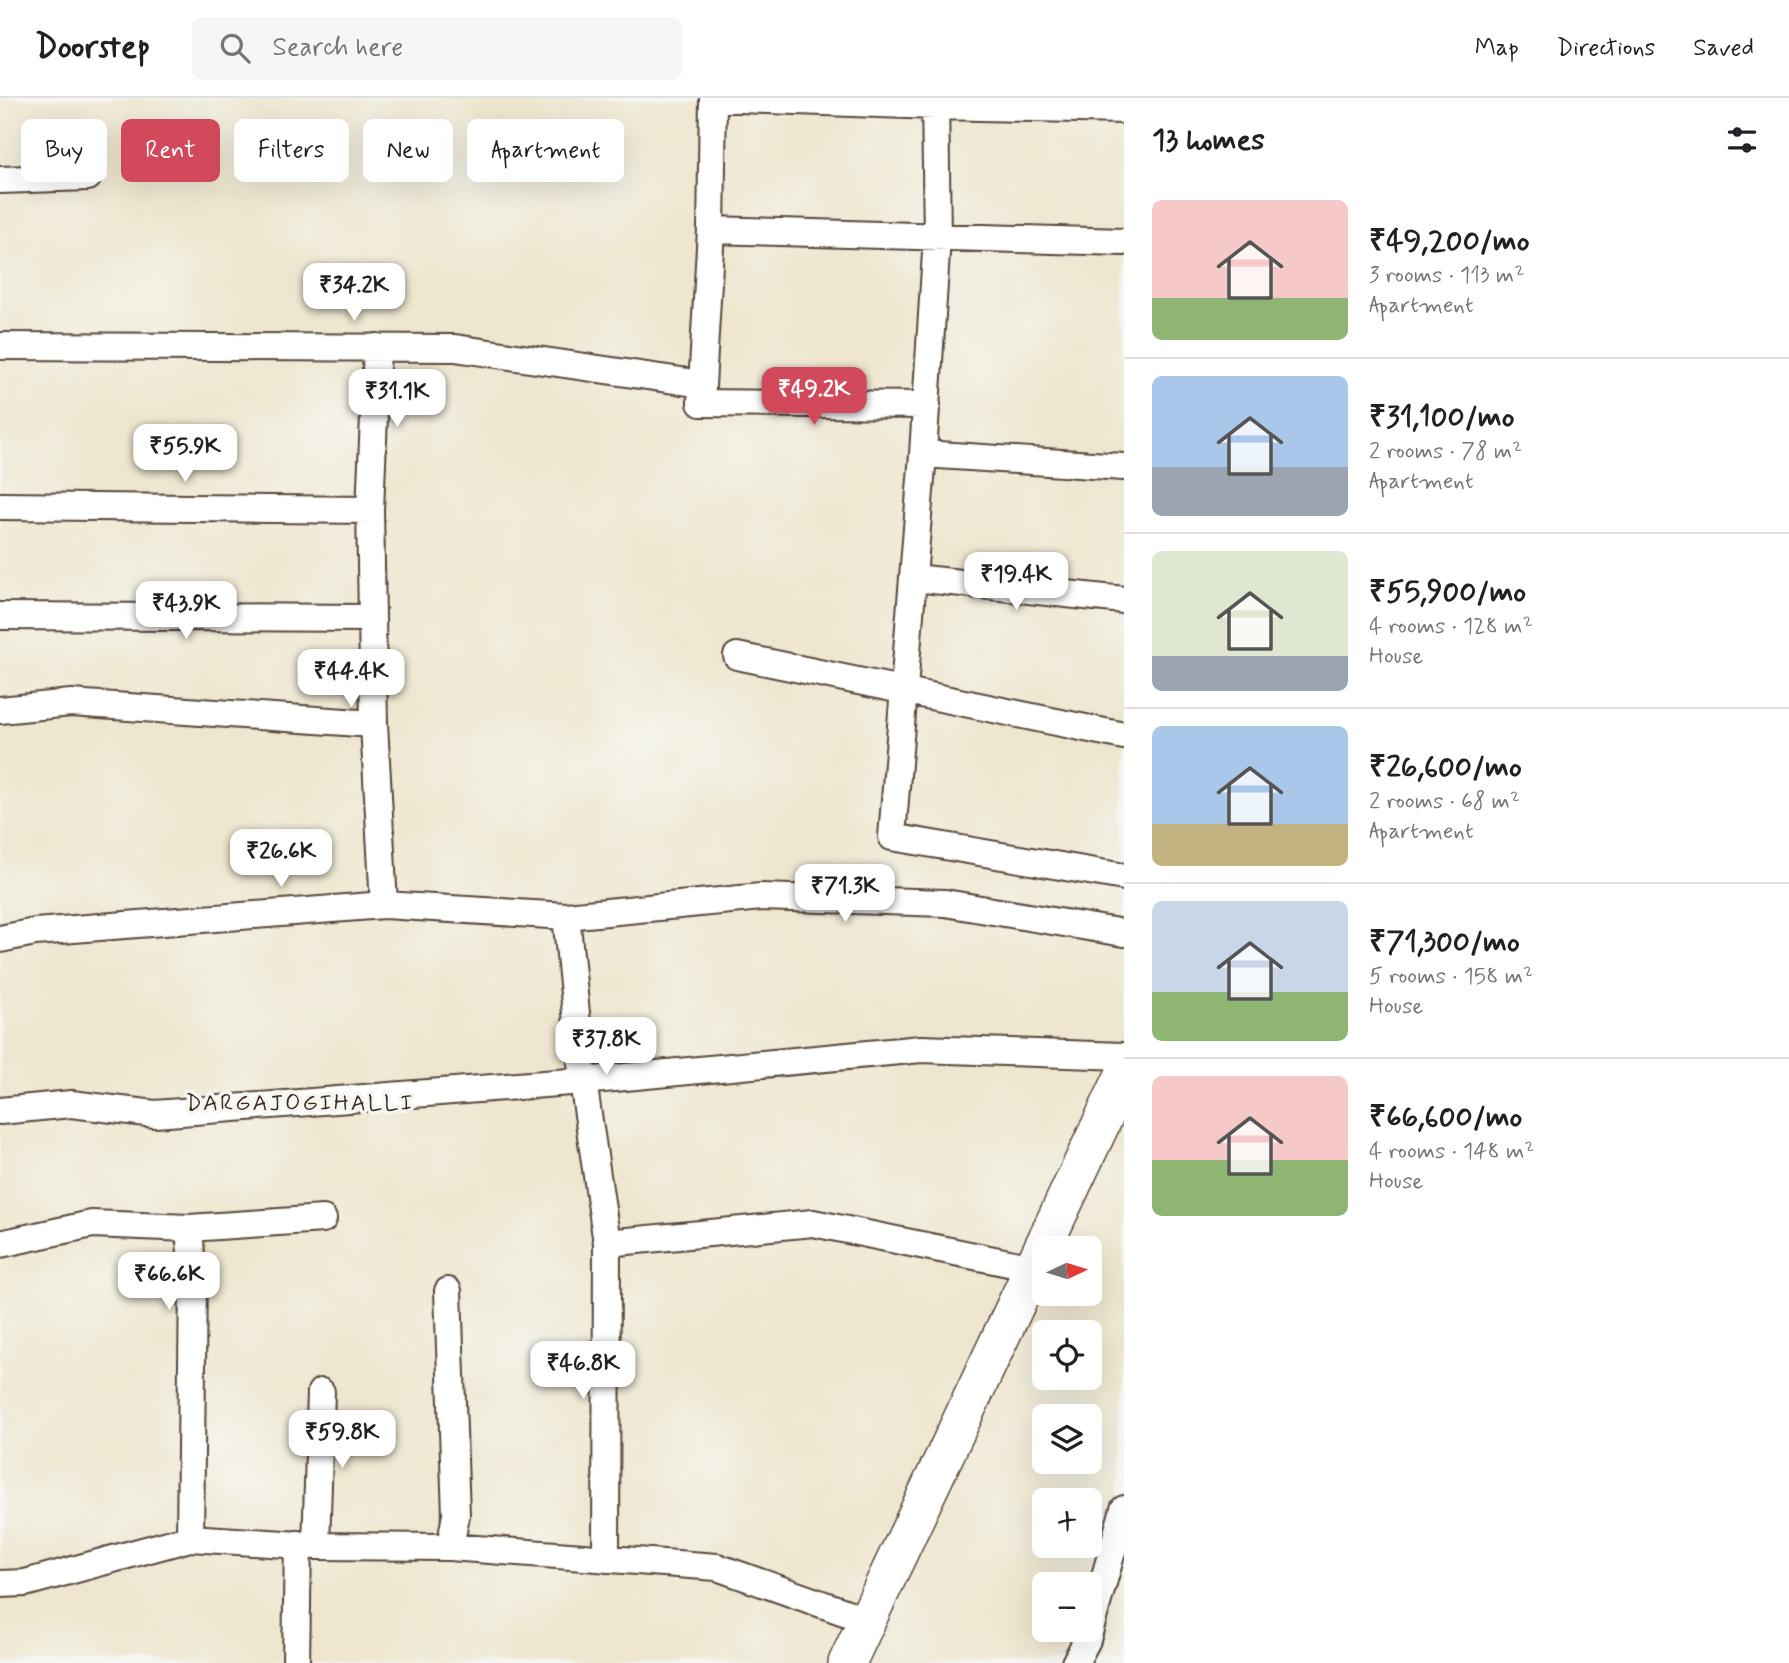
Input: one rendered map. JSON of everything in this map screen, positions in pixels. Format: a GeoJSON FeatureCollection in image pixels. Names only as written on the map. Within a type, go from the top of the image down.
{"type":"FeatureCollection","features":[{"type":"Feature","properties":{"kind":"main road"},"geometry":{"type":"LineString","coordinates":[[1048,1236],[1124,1075]]}},
{"type":"Feature","properties":{"kind":"main road"},"geometry":{"type":"LineString","coordinates":[[847,1663],[1032,1270]]}},
{"type":"Feature","properties":{"kind":"street"},"geometry":{"type":"LineString","coordinates":[[926,405],[701,402],[712,230],[713,98],[935,102],[1124,110]]}},
{"type":"Feature","properties":{"kind":"street"},"geometry":{"type":"LineString","coordinates":[[935,102],[937,237],[914,578],[892,837],[1124,877]]}},
{"type":"Feature","properties":{"kind":"street"},"geometry":{"type":"LineString","coordinates":[[0,180],[21,179]]}},
{"type":"Feature","properties":{"kind":"street"},"geometry":{"type":"LineString","coordinates":[[712,230],[1124,243]]}},
{"type":"Feature","properties":{"kind":"street"},"geometry":{"type":"LineString","coordinates":[[0,346],[455,348],[702,384]]}},
{"type":"Feature","properties":{"kind":"street"},"geometry":{"type":"LineString","coordinates":[[377,346],[370,510],[374,724],[384,905]]}},
{"type":"Feature","properties":{"kind":"street"},"geometry":{"type":"LineString","coordinates":[[923,454],[1124,467]]}},
{"type":"Feature","properties":{"kind":"street"},"geometry":{"type":"LineString","coordinates":[[0,506],[370,510]]}},
{"type":"Feature","properties":{"kind":"street"},"geometry":{"type":"LineString","coordinates":[[914,578],[1124,600]]}},
{"type":"Feature","properties":{"kind":"street"},"geometry":{"type":"LineString","coordinates":[[0,616],[372,618]]}},
{"type":"Feature","properties":{"kind":"street"},"geometry":{"type":"LineString","coordinates":[[737,656],[1124,736]]}},
{"type":"Feature","properties":{"kind":"street"},"geometry":{"type":"LineString","coordinates":[[0,710],[71,703],[374,724]]}},
{"type":"Feature","properties":{"kind":"street"},"geometry":{"type":"LineString","coordinates":[[0,939],[35,932],[384,905],[566,916],[761,897],[932,902],[1124,933]]}},
{"type":"Feature","properties":{"kind":"street"},"geometry":{"type":"LineString","coordinates":[[566,916],[583,1081],[607,1243],[606,1559]]}},
{"type":"Feature","properties":{"kind":"street"},"geometry":{"type":"LineString","coordinates":[[0,1111],[71,1104],[155,1114],[583,1081],[921,1049],[1124,1056]]}},
{"type":"Feature","properties":{"kind":"street"},"geometry":{"type":"LineString","coordinates":[[0,1244],[92,1224],[189,1228],[323,1219]]}},
{"type":"Feature","properties":{"kind":"street"},"geometry":{"type":"LineString","coordinates":[[607,1243],[813,1223],[1032,1268]]}},
{"type":"Feature","properties":{"kind":"street"},"geometry":{"type":"LineString","coordinates":[[189,1228],[193,1280],[190,1538]]}},
{"type":"Feature","properties":{"kind":"street"},"geometry":{"type":"LineString","coordinates":[[448,1291],[456,1515],[450,1547]]}},
{"type":"Feature","properties":{"kind":"street"},"geometry":{"type":"LineString","coordinates":[[296,1663],[321,1392]]}},
{"type":"Feature","properties":{"kind":"street"},"geometry":{"type":"LineString","coordinates":[[1102,1587],[1124,1509]]}},
{"type":"Feature","properties":{"kind":"street"},"geometry":{"type":"LineString","coordinates":[[0,1584],[25,1583],[190,1538],[307,1545],[450,1547],[717,1567],[867,1620]]}},
{"type":"Feature","properties":{"kind":"street"},"geometry":{"type":"LineString","coordinates":[[1075,1663],[1086,1642]]}},
{"type":"Feature","properties":{"kind":"district","name":"DARGAJOGIHALLI"},"geometry":{"type":"Point","coordinates":[300,1104]}}]}
